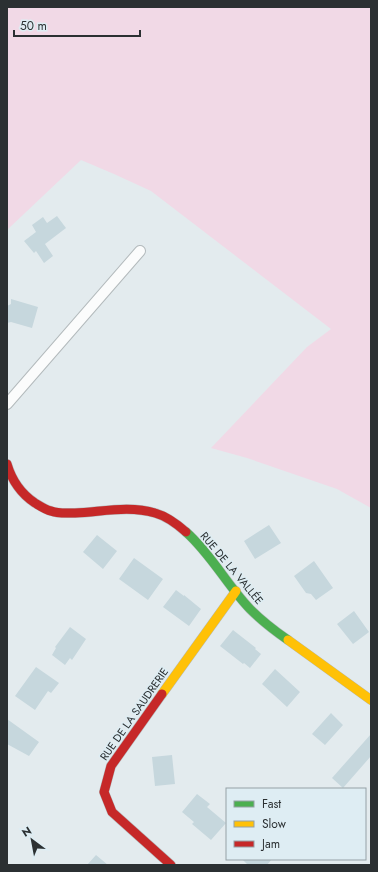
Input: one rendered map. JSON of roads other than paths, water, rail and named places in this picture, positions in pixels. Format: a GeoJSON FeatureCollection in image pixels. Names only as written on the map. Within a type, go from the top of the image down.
{"type":"FeatureCollection","features":[{"type":"Feature","properties":{"kind":"street","name":"RUE DE LA VALLÉE"},"geometry":{"type":"LineString","coordinates":[[7,464],[10,474],[19,491],[51,512],[80,513],[134,510],[148,511],[166,517],[189,535],[211,559],[250,608],[267,625],[371,700]]}},
{"type":"Feature","properties":{"kind":"street","name":"RUE DE LA SAUDRERIE"},"geometry":{"type":"LineString","coordinates":[[171,865],[112,812],[104,792],[111,766],[236,591]]}},
{"type":"Feature","properties":{"kind":"lane"},"geometry":{"type":"LineString","coordinates":[[7,404],[140,251]]}}]}
